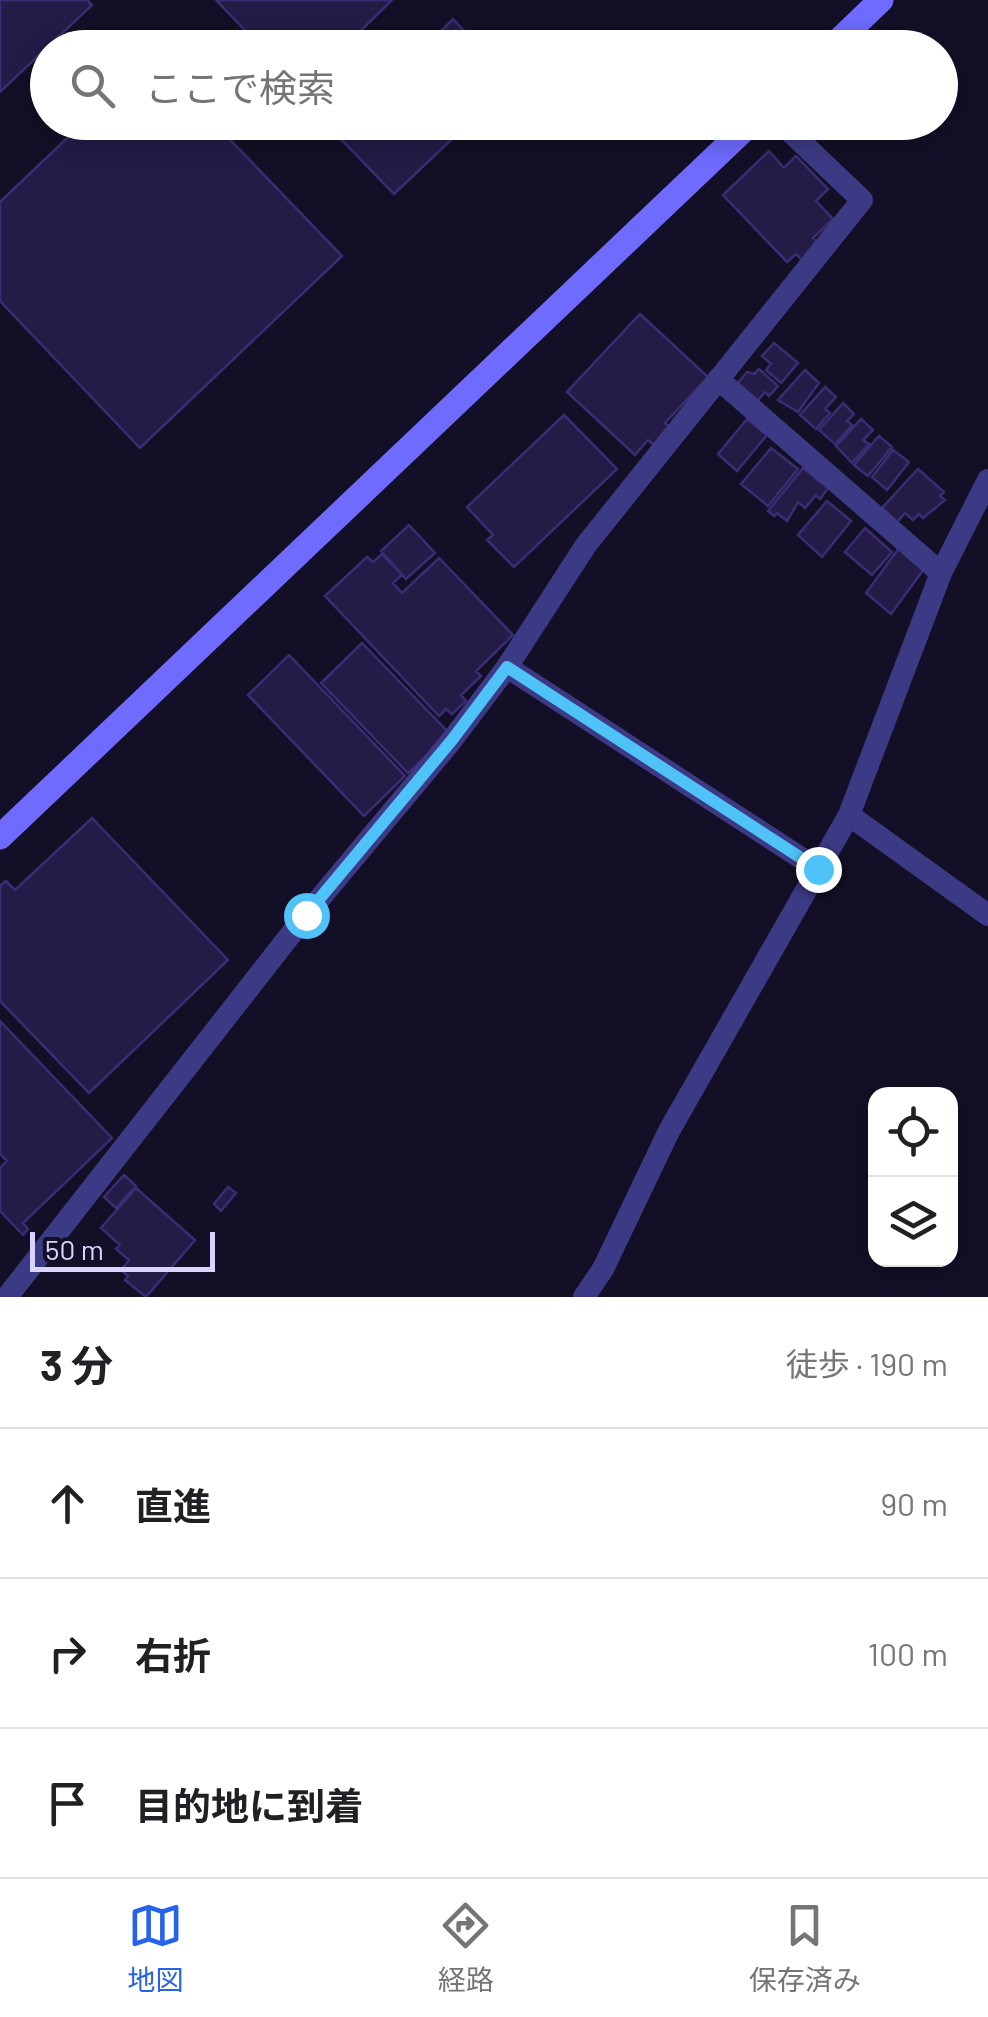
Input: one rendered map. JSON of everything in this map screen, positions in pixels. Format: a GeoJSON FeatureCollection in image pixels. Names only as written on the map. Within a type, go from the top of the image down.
{"type":"FeatureCollection","features":[{"type":"Feature","properties":{"kind":"street"},"geometry":{"type":"LineString","coordinates":[[849,30],[880,0]]}},
{"type":"Feature","properties":{"kind":"street"},"geometry":{"type":"LineString","coordinates":[[0,837],[733,140]]}},
{"type":"Feature","properties":{"kind":"street"},"geometry":{"type":"LineString","coordinates":[[7,1297],[24,1286],[167,1089],[440,756],[507,667],[586,544],[862,200],[799,140]]}},
{"type":"Feature","properties":{"kind":"street"},"geometry":{"type":"LineString","coordinates":[[718,379],[942,573]]}},
{"type":"Feature","properties":{"kind":"street"},"geometry":{"type":"LineString","coordinates":[[584,1297],[603,1269],[669,1132],[849,816],[942,573],[988,480]]}},
{"type":"Feature","properties":{"kind":"street"},"geometry":{"type":"LineString","coordinates":[[507,667],[818,869]]}},
{"type":"Feature","properties":{"kind":"street"},"geometry":{"type":"LineString","coordinates":[[849,816],[988,915]]}},
{"type":"Feature","properties":{"kind":"building"},"geometry":{"type":"Polygon","coordinates":[[[0,0],[87,0],[92,5],[66,30],[30,30],[30,64],[0,92],[0,0]]]}},
{"type":"Feature","properties":{"kind":"building"},"geometry":{"type":"Polygon","coordinates":[[[216,0],[392,0],[361,30],[245,30],[216,0]]]}},
{"type":"Feature","properties":{"kind":"building"},"geometry":{"type":"Polygon","coordinates":[[[453,19],[463,30],[442,30],[453,19]]]}},
{"type":"Feature","properties":{"kind":"building"},"geometry":{"type":"Polygon","coordinates":[[[65,140],[230,140],[342,256],[140,448],[0,301],[0,202],[65,140]]]}},
{"type":"Feature","properties":{"kind":"building"},"geometry":{"type":"Polygon","coordinates":[[[342,140],[451,140],[394,194],[342,140]]]}},
{"type":"Feature","properties":{"kind":"building"},"geometry":{"type":"Polygon","coordinates":[[[769,151],[784,168],[796,156],[828,189],[816,201],[833,219],[813,238],[820,245],[803,261],[796,254],[787,262],[723,195],[769,151]]]}},
{"type":"Feature","properties":{"kind":"building"},"geometry":{"type":"Polygon","coordinates":[[[640,314],[708,377],[665,423],[671,428],[654,445],[648,440],[635,455],[567,392],[640,314]]]}},
{"type":"Feature","properties":{"kind":"building"},"geometry":{"type":"Polygon","coordinates":[[[774,343],[798,363],[781,383],[766,370],[771,364],[762,356],[774,343]]]}},
{"type":"Feature","properties":{"kind":"building"},"geometry":{"type":"Polygon","coordinates":[[[759,369],[778,386],[757,401],[737,384],[747,372],[754,374],[759,369]]]}},
{"type":"Feature","properties":{"kind":"building"},"geometry":{"type":"Polygon","coordinates":[[[805,370],[819,383],[798,412],[778,400],[805,370]]]}},
{"type":"Feature","properties":{"kind":"building"},"geometry":{"type":"Polygon","coordinates":[[[825,387],[836,397],[825,409],[830,413],[816,429],[800,415],[825,387]]]}},
{"type":"Feature","properties":{"kind":"building"},"geometry":{"type":"Polygon","coordinates":[[[843,403],[854,414],[847,421],[852,425],[835,444],[819,430],[843,403]]]}},
{"type":"Feature","properties":{"kind":"building"},"geometry":{"type":"Polygon","coordinates":[[[564,415],[617,469],[514,567],[487,540],[493,535],[467,507],[564,415]]]}},
{"type":"Feature","properties":{"kind":"building"},"geometry":{"type":"Polygon","coordinates":[[[747,419],[767,435],[737,471],[718,454],[747,419]]]}},
{"type":"Feature","properties":{"kind":"building"},"geometry":{"type":"Polygon","coordinates":[[[861,419],[873,430],[863,440],[869,444],[852,463],[836,446],[861,419]]]}},
{"type":"Feature","properties":{"kind":"building"},"geometry":{"type":"Polygon","coordinates":[[[879,436],[892,447],[868,476],[854,465],[879,436]]]}},
{"type":"Feature","properties":{"kind":"building"},"geometry":{"type":"Polygon","coordinates":[[[771,448],[798,469],[768,506],[741,484],[771,448]]]}},
{"type":"Feature","properties":{"kind":"building"},"geometry":{"type":"Polygon","coordinates":[[[893,450],[909,462],[887,490],[872,477],[893,450]]]}},
{"type":"Feature","properties":{"kind":"building"},"geometry":{"type":"Polygon","coordinates":[[[803,468],[828,488],[820,499],[816,495],[805,508],[798,502],[787,521],[777,513],[774,516],[768,511],[803,468]]]}},
{"type":"Feature","properties":{"kind":"building"},"geometry":{"type":"Polygon","coordinates":[[[918,469],[944,492],[940,496],[945,500],[923,518],[919,514],[913,520],[905,513],[897,522],[882,508],[918,469]]]}},
{"type":"Feature","properties":{"kind":"building"},"geometry":{"type":"Polygon","coordinates":[[[827,501],[851,521],[822,557],[798,535],[827,501]]]}},
{"type":"Feature","properties":{"kind":"building"},"geometry":{"type":"Polygon","coordinates":[[[409,525],[435,553],[406,579],[381,551],[409,525]]]}},
{"type":"Feature","properties":{"kind":"building"},"geometry":{"type":"Polygon","coordinates":[[[865,528],[892,552],[872,575],[845,552],[865,528]]]}},
{"type":"Feature","properties":{"kind":"building"},"geometry":{"type":"Polygon","coordinates":[[[899,548],[924,569],[891,614],[866,593],[899,548]]]}},
{"type":"Feature","properties":{"kind":"building"},"geometry":{"type":"Polygon","coordinates":[[[382,554],[402,575],[393,583],[402,593],[439,558],[513,635],[476,671],[481,676],[461,695],[466,701],[452,714],[446,709],[439,716],[325,596],[367,557],[373,562],[382,554]]]}},
{"type":"Feature","properties":{"kind":"building"},"geometry":{"type":"Polygon","coordinates":[[[362,643],[450,734],[408,773],[321,683],[362,643]]]}},
{"type":"Feature","properties":{"kind":"building"},"geometry":{"type":"Polygon","coordinates":[[[289,655],[405,776],[364,816],[248,695],[289,655]]]}},
{"type":"Feature","properties":{"kind":"building"},"geometry":{"type":"Polygon","coordinates":[[[92,818],[228,960],[89,1093],[0,1001],[0,886],[6,881],[15,890],[92,818]]]}},
{"type":"Feature","properties":{"kind":"building"},"geometry":{"type":"Polygon","coordinates":[[[0,1021],[112,1138],[23,1223],[28,1229],[23,1235],[0,1211],[0,1168],[7,1161],[0,1154],[0,1021]]]}},
{"type":"Feature","properties":{"kind":"building"},"geometry":{"type":"Polygon","coordinates":[[[124,1175],[136,1186],[116,1208],[104,1197],[124,1175]]]}},
{"type":"Feature","properties":{"kind":"building"},"geometry":{"type":"Polygon","coordinates":[[[228,1187],[236,1193],[221,1211],[214,1204],[228,1187]]]}},
{"type":"Feature","properties":{"kind":"building"},"geometry":{"type":"Polygon","coordinates":[[[136,1188],[195,1240],[146,1297],[125,1280],[128,1276],[121,1270],[129,1260],[116,1249],[120,1245],[101,1228],[136,1188]]]}},
{"type":"Feature","properties":{"kind":"route"},"geometry":{"type":"LineString","coordinates":[[306,915],[452,740],[507,667],[818,869]]}}]}
